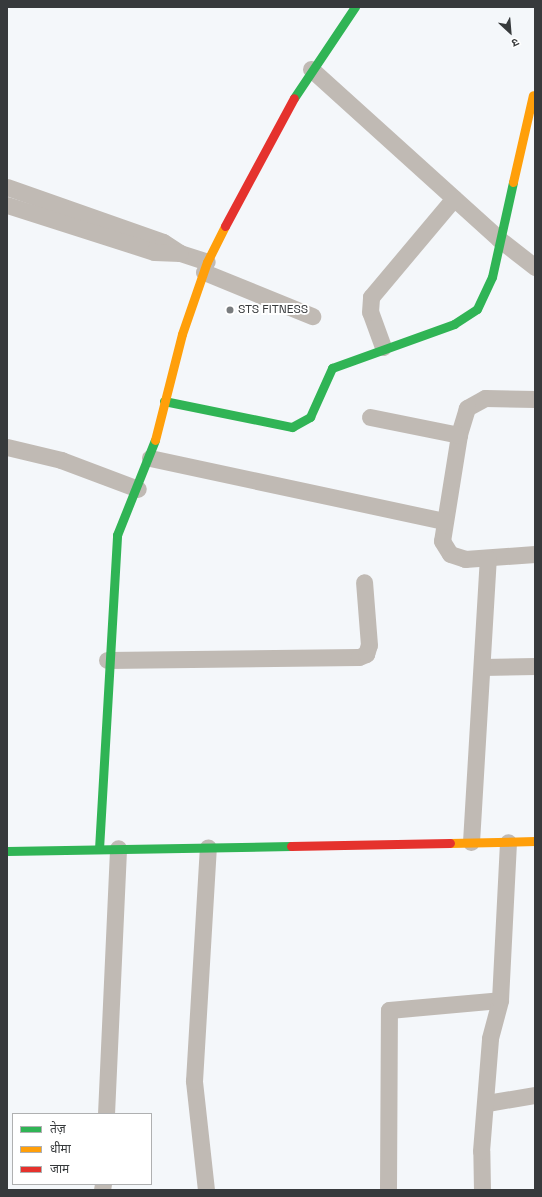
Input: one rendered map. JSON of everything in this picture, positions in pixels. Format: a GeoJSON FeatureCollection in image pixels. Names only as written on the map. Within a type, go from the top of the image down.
{"type":"FeatureCollection","features":[{"type":"Feature","properties":{"kind":"street"},"geometry":{"type":"LineString","coordinates":[[99,849],[107,660],[117,535],[150,458],[164,401],[206,267],[259,159],[311,69],[355,7]]}},
{"type":"Feature","properties":{"kind":"street"},"geometry":{"type":"LineString","coordinates":[[311,69],[499,239],[535,267]]}},
{"type":"Feature","properties":{"kind":"street"},"geometry":{"type":"LineString","coordinates":[[164,401],[292,427],[310,417],[332,368],[383,347],[454,324],[477,309],[492,276],[499,239],[533,95]]}},
{"type":"Feature","properties":{"kind":"street"},"geometry":{"type":"LineString","coordinates":[[7,187],[163,242],[206,267],[312,316]]}},
{"type":"Feature","properties":{"kind":"street"},"geometry":{"type":"LineString","coordinates":[[383,347],[370,312],[371,297],[454,198]]}},
{"type":"Feature","properties":{"kind":"street"},"geometry":{"type":"LineString","coordinates":[[7,205],[154,252],[180,253]]}},
{"type":"Feature","properties":{"kind":"street"},"geometry":{"type":"LineString","coordinates":[[535,399],[475,401],[462,417],[443,521],[442,541],[450,554],[488,559],[535,554]]}},
{"type":"Feature","properties":{"kind":"street"},"geometry":{"type":"LineString","coordinates":[[370,417],[459,435]]}},
{"type":"Feature","properties":{"kind":"street"},"geometry":{"type":"LineString","coordinates":[[7,448],[61,460],[138,489]]}},
{"type":"Feature","properties":{"kind":"street"},"geometry":{"type":"LineString","coordinates":[[150,458],[443,521]]}},
{"type":"Feature","properties":{"kind":"street"},"geometry":{"type":"LineString","coordinates":[[471,842],[488,559]]}},
{"type":"Feature","properties":{"kind":"street"},"geometry":{"type":"LineString","coordinates":[[107,660],[359,657],[366,654],[370,645],[364,582]]}},
{"type":"Feature","properties":{"kind":"street"},"geometry":{"type":"LineString","coordinates":[[482,668],[535,666]]}},
{"type":"Feature","properties":{"kind":"street"},"geometry":{"type":"LineString","coordinates":[[7,851],[535,841]]}},
{"type":"Feature","properties":{"kind":"street"},"geometry":{"type":"LineString","coordinates":[[482,1190],[481,1151],[487,1103],[490,1038],[500,1000],[508,842]]}},
{"type":"Feature","properties":{"kind":"street"},"geometry":{"type":"LineString","coordinates":[[206,1190],[194,1081],[208,847]]}},
{"type":"Feature","properties":{"kind":"street"},"geometry":{"type":"LineString","coordinates":[[106,1113],[118,848]]}},
{"type":"Feature","properties":{"kind":"street"},"geometry":{"type":"LineString","coordinates":[[388,1190],[389,1010],[500,1000]]}},
{"type":"Feature","properties":{"kind":"street"},"geometry":{"type":"LineString","coordinates":[[487,1103],[535,1095]]}},
{"type":"Feature","properties":{"kind":"traffic: fast"},"geometry":{"type":"LineString","coordinates":[[294,98],[355,7]]}},
{"type":"Feature","properties":{"kind":"traffic: fast"},"geometry":{"type":"LineString","coordinates":[[164,401],[292,427],[310,417],[332,368],[454,324],[477,309],[492,277],[513,182]]}},
{"type":"Feature","properties":{"kind":"traffic: fast"},"geometry":{"type":"LineString","coordinates":[[99,849],[117,535],[155,440]]}},
{"type":"Feature","properties":{"kind":"traffic: fast"},"geometry":{"type":"LineString","coordinates":[[7,851],[291,846]]}},
{"type":"Feature","properties":{"kind":"traffic: slow"},"geometry":{"type":"LineString","coordinates":[[513,182],[533,95]]}},
{"type":"Feature","properties":{"kind":"traffic: slow"},"geometry":{"type":"LineString","coordinates":[[155,440],[182,334],[207,262],[225,226]]}},
{"type":"Feature","properties":{"kind":"traffic: slow"},"geometry":{"type":"LineString","coordinates":[[450,843],[535,841]]}},
{"type":"Feature","properties":{"kind":"traffic: jam"},"geometry":{"type":"LineString","coordinates":[[225,226],[294,98]]}},
{"type":"Feature","properties":{"kind":"traffic: jam"},"geometry":{"type":"LineString","coordinates":[[291,846],[450,843]]}},
{"type":"Feature","properties":{"kind":"place","name":"STS FITNESS"},"geometry":{"type":"Point","coordinates":[230,310]}}]}
